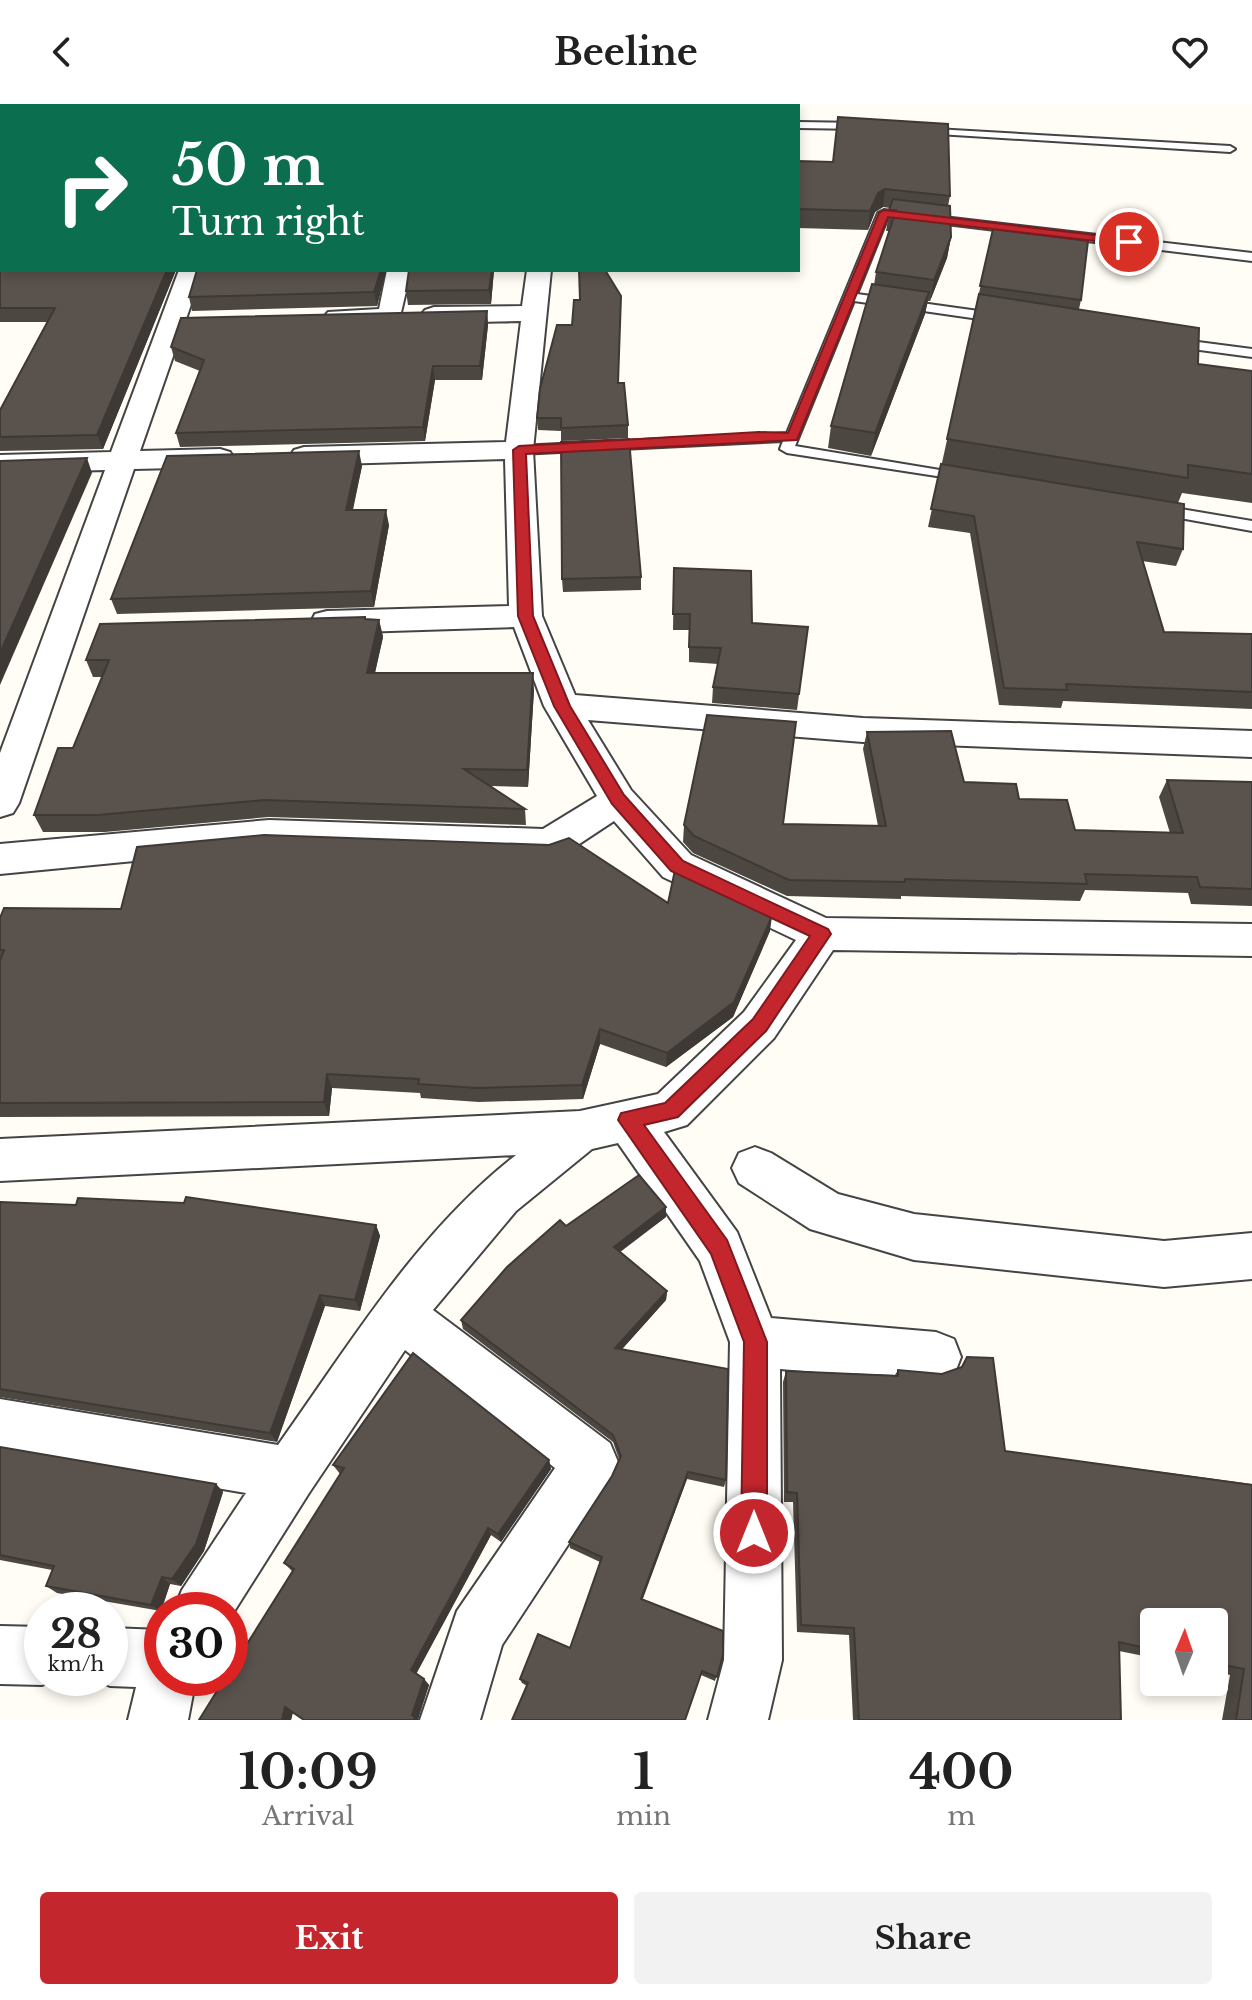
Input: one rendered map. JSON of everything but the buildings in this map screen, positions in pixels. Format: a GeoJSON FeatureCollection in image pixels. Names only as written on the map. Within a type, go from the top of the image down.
{"type":"FeatureCollection","features":[{"type":"Feature","properties":{"kind":"street"},"geometry":{"type":"LineString","coordinates":[[0,803],[78,628],[123,460],[190,272]]}},
{"type":"Feature","properties":{"kind":"street"},"geometry":{"type":"LineString","coordinates":[[390,316],[399,272]]}},
{"type":"Feature","properties":{"kind":"street"},"geometry":{"type":"LineString","coordinates":[[539,272],[519,450],[526,616],[562,706],[618,800],[677,866],[822,934],[1252,940]]}},
{"type":"Feature","properties":{"kind":"street"},"geometry":{"type":"LineString","coordinates":[[313,318],[533,313]]}},
{"type":"Feature","properties":{"kind":"street"},"geometry":{"type":"LineString","coordinates":[[173,322],[204,321]]}},
{"type":"Feature","properties":{"kind":"street"},"geometry":{"type":"LineString","coordinates":[[279,456],[519,450]]}},
{"type":"Feature","properties":{"kind":"street"},"geometry":{"type":"LineString","coordinates":[[0,464],[247,457]]}},
{"type":"Feature","properties":{"kind":"street"},"geometry":{"type":"LineString","coordinates":[[297,623],[526,616]]}},
{"type":"Feature","properties":{"kind":"street"},"geometry":{"type":"LineString","coordinates":[[562,706],[863,730],[1252,744]]}},
{"type":"Feature","properties":{"kind":"street"},"geometry":{"type":"LineString","coordinates":[[0,859],[269,834],[550,844],[618,800]]}},
{"type":"Feature","properties":{"kind":"street"},"geometry":{"type":"LineString","coordinates":[[0,1160],[580,1131],[671,1111],[759,1025],[822,934]]}},
{"type":"Feature","properties":{"kind":"street"},"geometry":{"type":"LineString","coordinates":[[628,1120],[720,1248],[755,1342],[753,1660],[738,1720]]}},
{"type":"Feature","properties":{"kind":"street"},"geometry":{"type":"LineString","coordinates":[[214,1592],[290,1474],[400,1315],[499,1196],[580,1131]]}},
{"type":"Feature","properties":{"kind":"street"},"geometry":{"type":"LineString","coordinates":[[755,1168],[827,1213],[914,1237],[1164,1264],[1252,1256]]}},
{"type":"Feature","properties":{"kind":"street"},"geometry":{"type":"LineString","coordinates":[[400,1315],[591,1462],[477,1631],[450,1720]]}},
{"type":"Feature","properties":{"kind":"street"},"geometry":{"type":"LineString","coordinates":[[755,1342],[936,1357]]}},
{"type":"Feature","properties":{"kind":"street"},"geometry":{"type":"LineString","coordinates":[[0,1425],[290,1474]]}},
{"type":"Feature","properties":{"kind":"street"},"geometry":{"type":"LineString","coordinates":[[0,1655],[24,1656]]}},
{"type":"Feature","properties":{"kind":"street"},"geometry":{"type":"LineString","coordinates":[[158,1720],[163,1696]]}},
{"type":"Feature","properties":{"kind":"lane"},"geometry":{"type":"LineString","coordinates":[[800,125],[880,127]]}},
{"type":"Feature","properties":{"kind":"lane"},"geometry":{"type":"LineString","coordinates":[[911,129],[1230,149]]}},
{"type":"Feature","properties":{"kind":"lane"},"geometry":{"type":"LineString","coordinates":[[973,480],[787,449],[884,213],[1252,257]]}},
{"type":"Feature","properties":{"kind":"lane"},"geometry":{"type":"LineString","coordinates":[[850,297],[1020,321]]}},
{"type":"Feature","properties":{"kind":"lane"},"geometry":{"type":"LineString","coordinates":[[1159,340],[1252,353]]}},
{"type":"Feature","properties":{"kind":"lane"},"geometry":{"type":"LineString","coordinates":[[519,450],[759,436],[792,437]]}},
{"type":"Feature","properties":{"kind":"lane"},"geometry":{"type":"LineString","coordinates":[[1144,508],[1252,526]]}},
{"type":"Feature","properties":{"kind":"route"},"geometry":{"type":"LineString","coordinates":[[754,1533],[755,1342],[720,1248],[628,1120],[671,1111],[759,1025],[822,934],[677,866],[618,800],[562,706],[526,616],[519,450],[759,436],[792,437],[884,213],[1129,242]]}}]}
